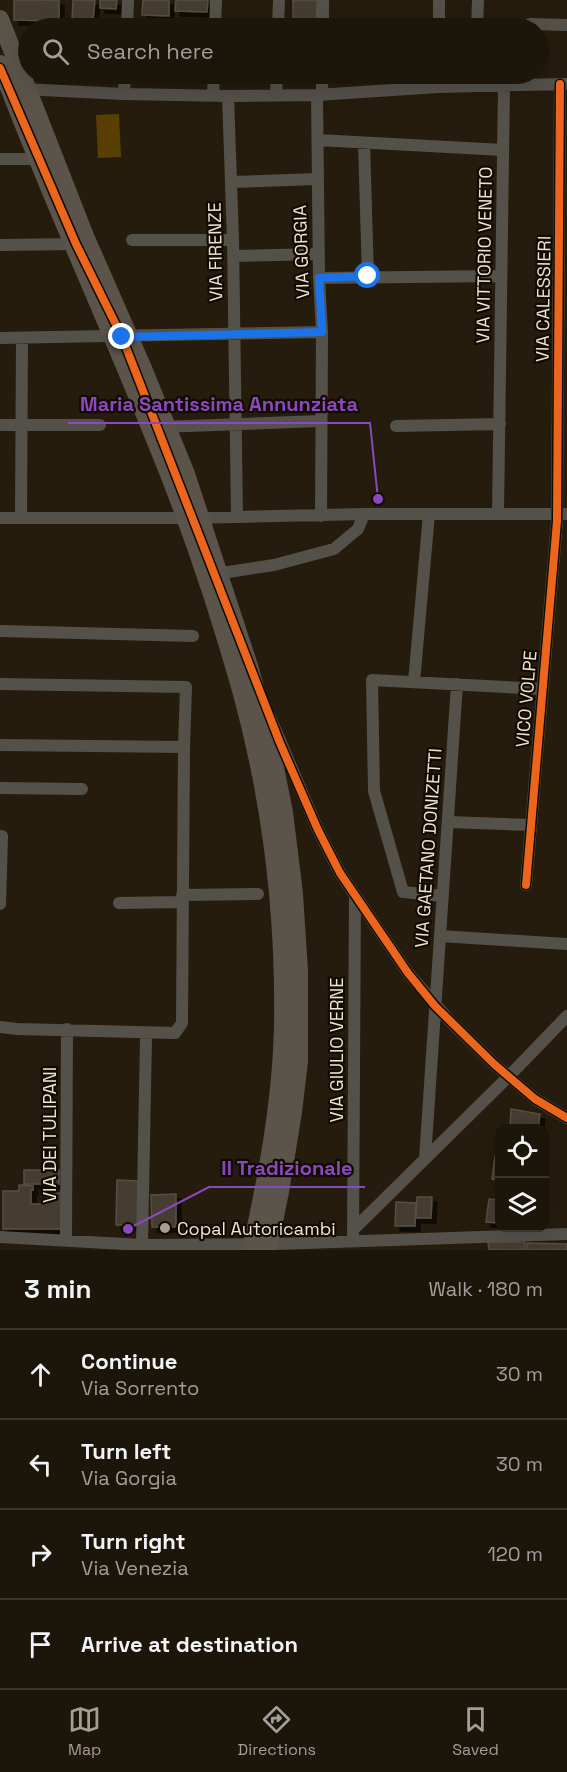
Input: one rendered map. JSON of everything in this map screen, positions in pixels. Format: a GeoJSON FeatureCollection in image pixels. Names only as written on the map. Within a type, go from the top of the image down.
{"type":"FeatureCollection","features":[{"type":"Feature","properties":{"kind":"highway"},"geometry":{"type":"LineString","coordinates":[[0,19],[18,65]]}},
{"type":"Feature","properties":{"kind":"highway"},"geometry":{"type":"LineString","coordinates":[[0,66],[28,139],[155,440],[189,530],[242,692],[258,764],[271,837],[280,914],[283,1029],[277,1109],[267,1176],[251,1250]]}},
{"type":"Feature","properties":{"kind":"highway"},"geometry":{"type":"LineString","coordinates":[[25,84],[85,237],[142,366],[186,474],[250,669],[271,748],[284,812],[294,894],[299,971],[299,1061],[272,1247]]}},
{"type":"Feature","properties":{"kind":"street"},"geometry":{"type":"LineString","coordinates":[[127,18],[128,0]]}},
{"type":"Feature","properties":{"kind":"street"},"geometry":{"type":"LineString","coordinates":[[215,18],[216,0]]}},
{"type":"Feature","properties":{"kind":"street"},"geometry":{"type":"LineString","coordinates":[[278,18],[279,0]]}},
{"type":"Feature","properties":{"kind":"street"},"geometry":{"type":"LineString","coordinates":[[323,0],[323,18]]}},
{"type":"Feature","properties":{"kind":"street"},"geometry":{"type":"LineString","coordinates":[[439,0],[439,18]]}},
{"type":"Feature","properties":{"kind":"street"},"geometry":{"type":"LineString","coordinates":[[477,18],[478,0]]}},
{"type":"Feature","properties":{"kind":"street"},"geometry":{"type":"LineString","coordinates":[[549,25],[567,25]]}},
{"type":"Feature","properties":{"kind":"street"},"geometry":{"type":"LineString","coordinates":[[0,66],[4,88],[122,337],[159,427],[280,743],[318,830],[340,873],[408,973],[435,1006],[535,1099],[567,1118]]}},
{"type":"Feature","properties":{"kind":"street"},"geometry":{"type":"LineString","coordinates":[[124,84],[124,94]]}},
{"type":"Feature","properties":{"kind":"street"},"geometry":{"type":"LineString","coordinates":[[213,95],[214,84]]}},
{"type":"Feature","properties":{"kind":"street"},"geometry":{"type":"LineString","coordinates":[[276,95],[277,84]]}},
{"type":"Feature","properties":{"kind":"street","name":"VIA GORGIA"},"geometry":{"type":"LineString","coordinates":[[321,84],[317,179],[322,332],[321,516]]}},
{"type":"Feature","properties":{"kind":"street"},"geometry":{"type":"LineString","coordinates":[[4,88],[228,96],[319,95],[454,84]]}},
{"type":"Feature","properties":{"kind":"street"},"geometry":{"type":"LineString","coordinates":[[495,84],[504,86],[564,84]]}},
{"type":"Feature","properties":{"kind":"street","name":"VIA CALESSIERI"},"geometry":{"type":"LineString","coordinates":[[561,514],[564,84]]}},
{"type":"Feature","properties":{"kind":"street","name":"VIA VITTORIO VENETO"},"geometry":{"type":"LineString","coordinates":[[498,514],[504,86]]}},
{"type":"Feature","properties":{"kind":"street","name":"VIA FIRENZE"},"geometry":{"type":"LineString","coordinates":[[228,96],[232,182],[237,516]]}},
{"type":"Feature","properties":{"kind":"street"},"geometry":{"type":"LineString","coordinates":[[318,140],[502,150]]}},
{"type":"Feature","properties":{"kind":"street"},"geometry":{"type":"LineString","coordinates":[[364,143],[368,276]]}},
{"type":"Feature","properties":{"kind":"street"},"geometry":{"type":"LineString","coordinates":[[0,159],[39,159]]}},
{"type":"Feature","properties":{"kind":"street"},"geometry":{"type":"LineString","coordinates":[[232,182],[317,179]]}},
{"type":"Feature","properties":{"kind":"street"},"geometry":{"type":"LineString","coordinates":[[132,240],[233,240]]}},
{"type":"Feature","properties":{"kind":"street"},"geometry":{"type":"LineString","coordinates":[[0,245],[76,243]]}},
{"type":"Feature","properties":{"kind":"street"},"geometry":{"type":"LineString","coordinates":[[233,256],[319,254]]}},
{"type":"Feature","properties":{"kind":"street"},"geometry":{"type":"LineString","coordinates":[[319,278],[501,276]]}},
{"type":"Feature","properties":{"kind":"street"},"geometry":{"type":"LineString","coordinates":[[0,338],[322,332]]}},
{"type":"Feature","properties":{"kind":"street"},"geometry":{"type":"LineString","coordinates":[[21,518],[22,338]]}},
{"type":"Feature","properties":{"kind":"street"},"geometry":{"type":"LineString","coordinates":[[159,427],[321,421]]}},
{"type":"Feature","properties":{"kind":"street"},"geometry":{"type":"LineString","coordinates":[[0,424],[100,424]]}},
{"type":"Feature","properties":{"kind":"street"},"geometry":{"type":"LineString","coordinates":[[396,426],[500,424]]}},
{"type":"Feature","properties":{"kind":"street"},"geometry":{"type":"LineString","coordinates":[[215,574],[274,565],[334,549],[358,528],[364,514]]}},
{"type":"Feature","properties":{"kind":"street"},"geometry":{"type":"LineString","coordinates":[[414,682],[429,514]]}},
{"type":"Feature","properties":{"kind":"street"},"geometry":{"type":"LineString","coordinates":[[0,518],[561,514]]}},
{"type":"Feature","properties":{"kind":"street","name":"VICO VOLPE"},"geometry":{"type":"LineString","coordinates":[[526,885],[557,521],[561,514]]}},
{"type":"Feature","properties":{"kind":"street"},"geometry":{"type":"LineString","coordinates":[[0,631],[193,636]]}},
{"type":"Feature","properties":{"kind":"street"},"geometry":{"type":"LineString","coordinates":[[443,896],[403,892],[374,791],[372,680],[542,689]]}},
{"type":"Feature","properties":{"kind":"street"},"geometry":{"type":"LineString","coordinates":[[0,684],[186,687],[182,1023],[175,1033],[0,1027]]}},
{"type":"Feature","properties":{"kind":"street","name":"VIA GAETANO DONIZETTI"},"geometry":{"type":"LineString","coordinates":[[425,1159],[457,684]]}},
{"type":"Feature","properties":{"kind":"street"},"geometry":{"type":"LineString","coordinates":[[0,746],[184,747]]}},
{"type":"Feature","properties":{"kind":"street"},"geometry":{"type":"LineString","coordinates":[[0,788],[82,789]]}},
{"type":"Feature","properties":{"kind":"street"},"geometry":{"type":"LineString","coordinates":[[448,822],[531,825]]}},
{"type":"Feature","properties":{"kind":"street"},"geometry":{"type":"LineString","coordinates":[[0,904],[2,836]]}},
{"type":"Feature","properties":{"kind":"street"},"geometry":{"type":"LineString","coordinates":[[119,903],[258,894]]}},
{"type":"Feature","properties":{"kind":"street","name":"VIA GIULIO VERNE"},"geometry":{"type":"LineString","coordinates":[[353,1235],[355,895]]}},
{"type":"Feature","properties":{"kind":"street"},"geometry":{"type":"LineString","coordinates":[[440,936],[567,944]]}},
{"type":"Feature","properties":{"kind":"street"},"geometry":{"type":"LineString","coordinates":[[0,1237],[142,1245],[335,1246],[353,1235],[567,1016]]}},
{"type":"Feature","properties":{"kind":"street","name":"VIA DEI TULIPANI"},"geometry":{"type":"LineString","coordinates":[[67,1029],[71,1242]]}},
{"type":"Feature","properties":{"kind":"street"},"geometry":{"type":"LineString","coordinates":[[142,1245],[146,1037]]}},
{"type":"Feature","properties":{"kind":"street"},"geometry":{"type":"LineString","coordinates":[[353,1235],[452,1237],[567,1234]]}},
{"type":"Feature","properties":{"kind":"street"},"geometry":{"type":"LineString","coordinates":[[451,1250],[452,1237]]}},
{"type":"Feature","properties":{"kind":"shaded area"},"geometry":{"type":"Polygon","coordinates":[[[119,114],[121,157],[98,158],[96,115],[119,114]]]}},
{"type":"Feature","properties":{"kind":"building"},"geometry":{"type":"Polygon","coordinates":[[[14,0],[59,0],[59,18],[18,18],[18,20],[14,20],[14,0]]]}},
{"type":"Feature","properties":{"kind":"building"},"geometry":{"type":"Polygon","coordinates":[[[73,0],[95,0],[93,18],[72,18],[73,0]]]}},
{"type":"Feature","properties":{"kind":"building"},"geometry":{"type":"Polygon","coordinates":[[[100,0],[117,0],[116,9],[100,8],[100,0]]]}},
{"type":"Feature","properties":{"kind":"building"},"geometry":{"type":"Polygon","coordinates":[[[143,0],[169,0],[169,16],[142,15],[143,0]]]}},
{"type":"Feature","properties":{"kind":"building"},"geometry":{"type":"Polygon","coordinates":[[[176,0],[208,0],[207,12],[175,11],[176,0]]]}},
{"type":"Feature","properties":{"kind":"building"},"geometry":{"type":"Polygon","coordinates":[[[293,0],[317,0],[316,18],[293,18],[293,0]]]}},
{"type":"Feature","properties":{"kind":"building"},"geometry":{"type":"Polygon","coordinates":[[[511,1109],[540,1114],[539,1124],[510,1124],[511,1109]]]}},
{"type":"Feature","properties":{"kind":"building"},"geometry":{"type":"Polygon","coordinates":[[[495,1157],[495,1180],[492,1179],[495,1157]]]}},
{"type":"Feature","properties":{"kind":"building"},"geometry":{"type":"Polygon","coordinates":[[[24,1170],[59,1170],[59,1184],[24,1184],[24,1170]]]}},
{"type":"Feature","properties":{"kind":"building"},"geometry":{"type":"Polygon","coordinates":[[[117,1180],[139,1181],[138,1225],[116,1225],[117,1180]]]}},
{"type":"Feature","properties":{"kind":"building"},"geometry":{"type":"Polygon","coordinates":[[[19,1185],[33,1186],[31,1204],[47,1204],[47,1193],[62,1193],[62,1229],[3,1229],[3,1191],[19,1191],[19,1185]]]}},
{"type":"Feature","properties":{"kind":"building"},"geometry":{"type":"Polygon","coordinates":[[[176,1194],[176,1227],[152,1227],[151,1195],[176,1194]]]}},
{"type":"Feature","properties":{"kind":"building"},"geometry":{"type":"Polygon","coordinates":[[[417,1197],[432,1197],[431,1218],[416,1218],[417,1197]]]}},
{"type":"Feature","properties":{"kind":"building"},"geometry":{"type":"Polygon","coordinates":[[[489,1199],[495,1200],[495,1223],[486,1222],[489,1199]]]}},
{"type":"Feature","properties":{"kind":"building"},"geometry":{"type":"Polygon","coordinates":[[[396,1202],[416,1203],[415,1226],[395,1226],[396,1202]]]}},
{"type":"Feature","properties":{"kind":"building"},"geometry":{"type":"Polygon","coordinates":[[[488,1242],[525,1242],[525,1250],[489,1250],[488,1242]]]}},
{"type":"Feature","properties":{"kind":"building"},"geometry":{"type":"Polygon","coordinates":[[[527,1243],[567,1244],[567,1250],[527,1250],[527,1243]]]}},
{"type":"Feature","properties":{"kind":"cycle path"},"geometry":{"type":"LineString","coordinates":[[0,68],[76,244],[122,337],[280,743],[318,830],[340,873],[408,973],[435,1006],[494,1064],[535,1099],[567,1118]]}},
{"type":"Feature","properties":{"kind":"cycle path"},"geometry":{"type":"LineString","coordinates":[[526,885],[557,521],[560,84]]}},
{"type":"Feature","properties":{"kind":"place","name":"Maria Santissima Annunziata"},"geometry":{"type":"Point","coordinates":[378,499]}},
{"type":"Feature","properties":{"kind":"place","name":"Copal Autoricambi"},"geometry":{"type":"Point","coordinates":[165,1228]}},
{"type":"Feature","properties":{"kind":"place","name":"Il Tradizionale"},"geometry":{"type":"Point","coordinates":[128,1229]}},
{"type":"Feature","properties":{"kind":"route"},"geometry":{"type":"LineString","coordinates":[[122,337],[322,332],[319,278],[368,276]]}}]}
